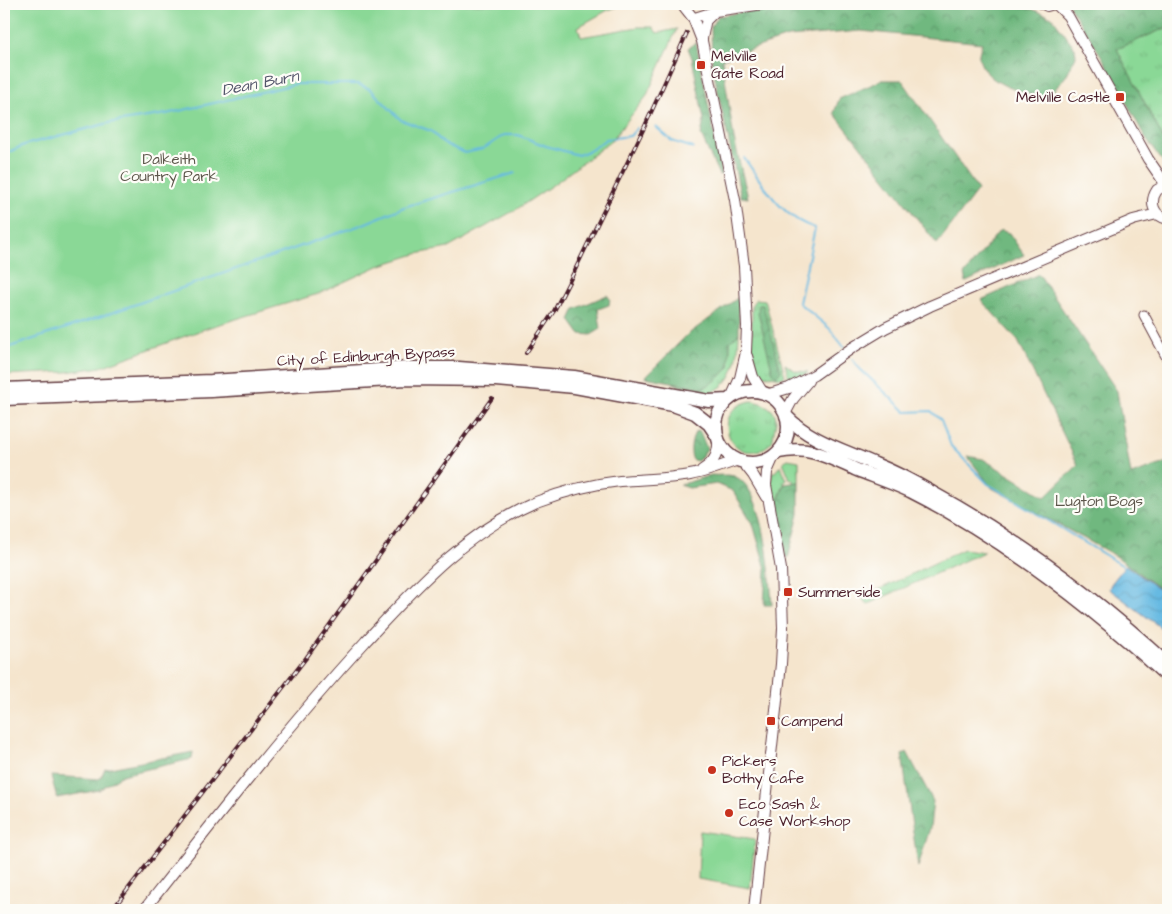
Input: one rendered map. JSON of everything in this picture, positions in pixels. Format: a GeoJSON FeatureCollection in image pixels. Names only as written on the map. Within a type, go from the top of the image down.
{"type":"FeatureCollection","features":[{"type":"Feature","properties":{"kind":"highway","name":"City of Edinburgh Bypass"},"geometry":{"type":"LineString","coordinates":[[4,389],[401,369],[459,368],[574,377],[709,401],[730,399]]}},
{"type":"Feature","properties":{"kind":"highway","name":"City of Edinburgh Bypass"},"geometry":{"type":"LineString","coordinates":[[4,399],[211,391],[406,379],[496,380],[575,387],[672,405],[695,412],[709,424],[718,437]]}},
{"type":"Feature","properties":{"kind":"highway"},"geometry":{"type":"LineString","coordinates":[[1168,664],[1134,632],[1046,562],[923,487],[877,464],[811,436],[785,415],[776,401],[765,394],[748,391],[730,399],[719,413],[716,428],[718,437],[726,452],[740,461],[762,461],[776,453],[798,449],[822,454],[893,484],[950,513],[1008,548],[1068,592],[1122,635],[1168,677]]}},
{"type":"Feature","properties":{"kind":"highway"},"geometry":{"type":"LineString","coordinates":[[776,453],[787,435],[785,415]]}},
{"type":"Feature","properties":{"kind":"main road"},"geometry":{"type":"LineString","coordinates":[[682,4],[693,18],[702,40],[738,214],[746,294],[746,352],[740,378],[730,399]]}},
{"type":"Feature","properties":{"kind":"main road"},"geometry":{"type":"LineString","coordinates":[[1043,4],[1047,6],[1055,4],[1068,16],[1164,186],[1133,220]]}},
{"type":"Feature","properties":{"kind":"main road"},"geometry":{"type":"LineString","coordinates":[[1152,200],[1152,205],[1158,214],[1168,219]]}},
{"type":"Feature","properties":{"kind":"main road"},"geometry":{"type":"LineString","coordinates":[[746,352],[753,377],[765,394],[789,388],[814,375],[852,348],[885,328],[939,302],[1133,220],[1158,214]]}},
{"type":"Feature","properties":{"kind":"main road"},"geometry":{"type":"LineString","coordinates":[[785,415],[793,399],[814,375]]}},
{"type":"Feature","properties":{"kind":"main road"},"geometry":{"type":"LineString","coordinates":[[697,473],[708,467],[715,460],[718,437]]}},
{"type":"Feature","properties":{"kind":"main road"},"geometry":{"type":"LineString","coordinates":[[754,910],[780,673],[783,628],[781,569],[766,485],[767,472],[776,453]]}},
{"type":"Feature","properties":{"kind":"main road"},"geometry":{"type":"LineString","coordinates":[[144,910],[265,755],[317,694],[418,586],[464,544],[518,510],[563,494],[618,481],[668,478],[697,473],[740,461],[754,475],[769,502]]}},
{"type":"Feature","properties":{"kind":"street"},"geometry":{"type":"LineString","coordinates":[[693,18],[719,11],[767,4]]}},
{"type":"Feature","properties":{"kind":"street"},"geometry":{"type":"LineString","coordinates":[[702,40],[706,21],[719,11]]}},
{"type":"Feature","properties":{"kind":"street"},"geometry":{"type":"LineString","coordinates":[[1144,314],[1168,360]]}},
{"type":"Feature","properties":{"kind":"green space","name":"Dalkeith Country Park"},"geometry":{"type":"Polygon","coordinates":[[[4,4],[622,4],[578,27],[581,37],[638,27],[653,27],[657,33],[677,29],[646,97],[611,141],[517,209],[448,248],[416,254],[378,266],[318,294],[210,327],[101,367],[67,372],[4,375],[4,4]]]}},
{"type":"Feature","properties":{"kind":"green space"},"geometry":{"type":"Polygon","coordinates":[[[798,4],[977,4],[1032,9],[1052,17],[1075,48],[1076,56],[1066,76],[1052,93],[1039,98],[1003,85],[988,74],[982,67],[979,58],[982,43],[861,31],[788,37],[722,59],[734,139],[748,198],[741,197],[712,65],[711,26],[718,16],[798,4]]]}},
{"type":"Feature","properties":{"kind":"green space"},"geometry":{"type":"Polygon","coordinates":[[[1068,4],[1168,4],[1168,27],[1117,49],[1168,148],[1168,164],[1164,163],[1146,139],[1102,57],[1068,4]]]}},
{"type":"Feature","properties":{"kind":"green space"},"geometry":{"type":"Polygon","coordinates":[[[1168,27],[1168,148],[1116,49],[1168,27]]]}},
{"type":"Feature","properties":{"kind":"green space"},"geometry":{"type":"Polygon","coordinates":[[[696,42],[722,174],[719,175],[701,135],[704,120],[692,58],[688,48],[696,42]]]}},
{"type":"Feature","properties":{"kind":"green space"},"geometry":{"type":"Polygon","coordinates":[[[882,80],[902,80],[978,190],[937,244],[834,113],[839,99],[882,80]]]}},
{"type":"Feature","properties":{"kind":"green space"},"geometry":{"type":"Polygon","coordinates":[[[1000,230],[1009,233],[1024,255],[966,282],[964,275],[1000,230]]]}},
{"type":"Feature","properties":{"kind":"green space","name":"Lugton Bogs"},"geometry":{"type":"Polygon","coordinates":[[[1039,274],[1117,391],[1131,475],[1168,462],[1168,595],[1116,556],[992,488],[967,456],[983,459],[1045,497],[1078,465],[1018,341],[981,300],[1039,274]]]}},
{"type":"Feature","properties":{"kind":"green space"},"geometry":{"type":"Polygon","coordinates":[[[607,295],[610,299],[609,305],[598,309],[601,329],[591,335],[580,334],[570,320],[575,309],[607,295]]]}},
{"type":"Feature","properties":{"kind":"green space"},"geometry":{"type":"Polygon","coordinates":[[[739,297],[739,333],[730,342],[729,367],[718,379],[704,388],[645,377],[687,335],[739,297]]]}},
{"type":"Feature","properties":{"kind":"green space"},"geometry":{"type":"Polygon","coordinates":[[[756,299],[765,300],[785,376],[782,378],[757,374],[752,347],[752,304],[756,299]]]}},
{"type":"Feature","properties":{"kind":"green space"},"geometry":{"type":"Polygon","coordinates":[[[759,305],[763,305],[781,371],[777,376],[773,374],[758,312],[759,305]]]}},
{"type":"Feature","properties":{"kind":"green space"},"geometry":{"type":"Polygon","coordinates":[[[739,333],[733,372],[718,389],[708,393],[698,393],[673,383],[703,388],[729,367],[730,342],[739,333]]]}},
{"type":"Feature","properties":{"kind":"green space"},"geometry":{"type":"Polygon","coordinates":[[[785,364],[796,371],[808,372],[786,386],[788,375],[785,364]]]}},
{"type":"Feature","properties":{"kind":"green space"},"geometry":{"type":"Polygon","coordinates":[[[751,401],[763,404],[771,409],[776,420],[773,439],[769,445],[750,452],[740,449],[733,443],[728,434],[727,424],[730,414],[738,406],[751,401]]]}},
{"type":"Feature","properties":{"kind":"green space"},"geometry":{"type":"Polygon","coordinates":[[[696,431],[700,432],[707,449],[698,461],[693,460],[691,453],[692,441],[696,431]]]}},
{"type":"Feature","properties":{"kind":"green space"},"geometry":{"type":"Polygon","coordinates":[[[788,459],[799,461],[799,482],[793,483],[793,480],[790,479],[783,462],[788,459]]]}},
{"type":"Feature","properties":{"kind":"green space"},"geometry":{"type":"Polygon","coordinates":[[[781,465],[786,479],[777,503],[771,485],[772,472],[775,472],[781,465]]]}},
{"type":"Feature","properties":{"kind":"green space"},"geometry":{"type":"Polygon","coordinates":[[[711,475],[734,476],[745,484],[753,497],[760,514],[768,555],[772,605],[764,605],[766,569],[753,524],[733,491],[717,484],[689,488],[680,485],[711,475]]]}},
{"type":"Feature","properties":{"kind":"green space"},"geometry":{"type":"Polygon","coordinates":[[[799,482],[799,514],[788,558],[785,556],[777,503],[785,484],[799,482]]]}},
{"type":"Feature","properties":{"kind":"green space"},"geometry":{"type":"Polygon","coordinates":[[[964,549],[984,552],[868,604],[861,598],[964,549]]]}},
{"type":"Feature","properties":{"kind":"green space"},"geometry":{"type":"Polygon","coordinates":[[[193,752],[192,759],[122,775],[99,790],[57,798],[51,776],[100,779],[105,769],[193,752]]]}},
{"type":"Feature","properties":{"kind":"green space"},"geometry":{"type":"Polygon","coordinates":[[[907,752],[933,801],[930,828],[918,867],[902,755],[907,752]]]}},
{"type":"Feature","properties":{"kind":"green space"},"geometry":{"type":"Polygon","coordinates":[[[700,831],[755,839],[750,888],[698,879],[700,831]]]}},
{"type":"Feature","properties":{"kind":"water"},"geometry":{"type":"Polygon","coordinates":[[[1126,565],[1168,596],[1168,633],[1109,589],[1126,565]]]}},
{"type":"Feature","properties":{"kind":"waterway","name":"Dean Burn"},"geometry":{"type":"LineString","coordinates":[[4,156],[24,145],[109,123],[166,114],[296,84],[358,84],[370,89],[401,120],[431,131],[443,143],[465,153],[483,149],[504,135],[518,135],[546,146],[578,155],[591,150],[606,139],[630,136],[637,128]]}},
{"type":"Feature","properties":{"kind":"waterway","name":"Dean Burn"},"geometry":{"type":"LineString","coordinates":[[656,127],[672,141],[693,148]]}},
{"type":"Feature","properties":{"kind":"waterway","name":"Dean Burn"},"geometry":{"type":"LineString","coordinates":[[744,158],[783,209],[792,217],[815,228],[799,303],[829,328],[844,347]]}},
{"type":"Feature","properties":{"kind":"waterway"},"geometry":{"type":"LineString","coordinates":[[4,349],[361,225],[404,207],[515,173]]}},
{"type":"Feature","properties":{"kind":"waterway","name":"Dean Burn"},"geometry":{"type":"LineString","coordinates":[[852,359],[860,369],[906,412],[931,411],[941,420],[951,446],[988,484],[1125,567]]}},
{"type":"Feature","properties":{"kind":"railway"},"geometry":{"type":"LineString","coordinates":[[526,353],[554,311],[573,274],[644,128],[687,33]]}},
{"type":"Feature","properties":{"kind":"railway"},"geometry":{"type":"LineString","coordinates":[[112,910],[306,658],[492,398]]}},
{"type":"Feature","properties":{"kind":"place","name":"Melville Gate Road"},"geometry":{"type":"Point","coordinates":[701,65]}},
{"type":"Feature","properties":{"kind":"place","name":"Melville Castle"},"geometry":{"type":"Point","coordinates":[1120,97]}},
{"type":"Feature","properties":{"kind":"place","name":"Summerside"},"geometry":{"type":"Point","coordinates":[788,592]}},
{"type":"Feature","properties":{"kind":"place","name":"Campend"},"geometry":{"type":"Point","coordinates":[771,721]}},
{"type":"Feature","properties":{"kind":"place","name":"Pickers Bothy Cafe"},"geometry":{"type":"Point","coordinates":[712,770]}},
{"type":"Feature","properties":{"kind":"place","name":"Eco Sash & Case Workshop"},"geometry":{"type":"Point","coordinates":[729,813]}}]}
